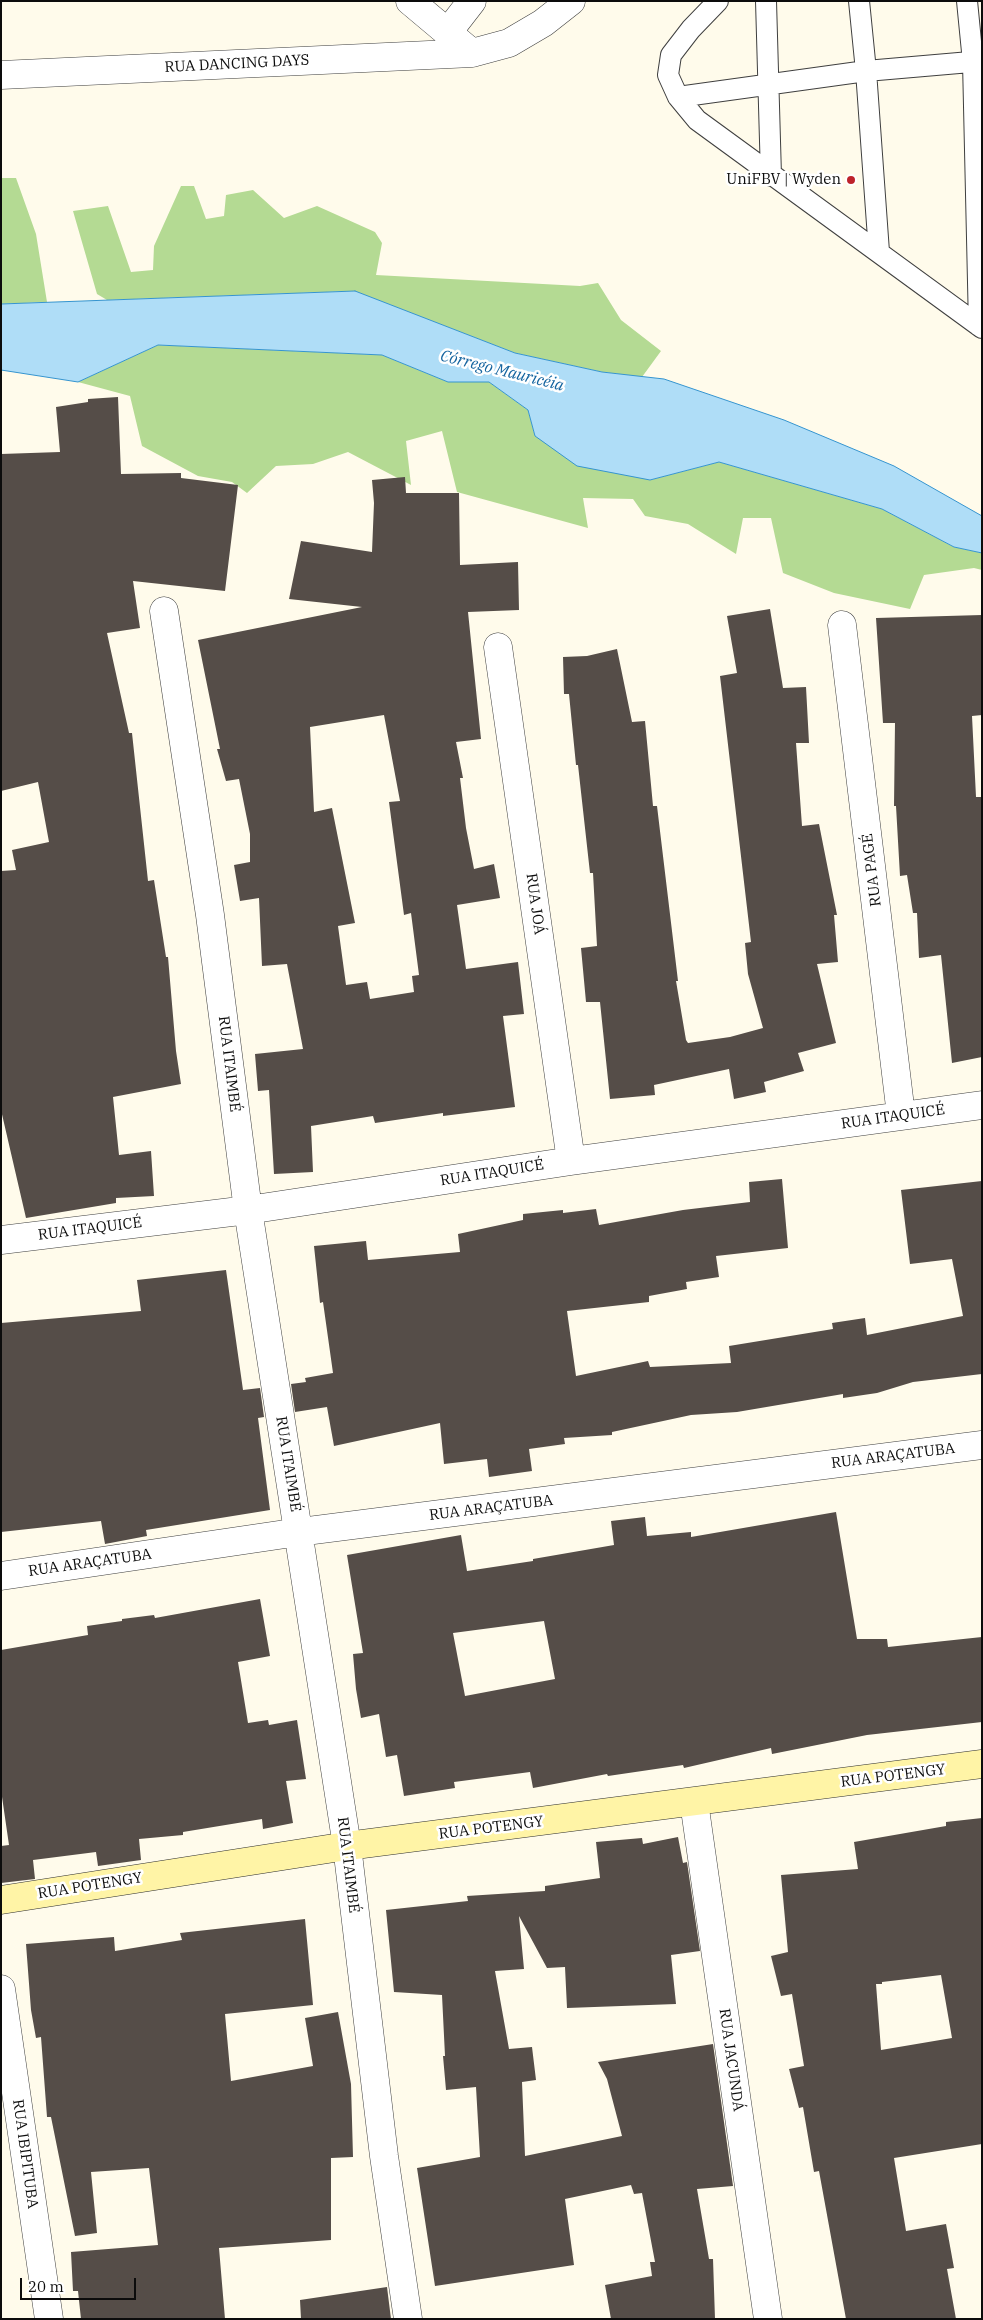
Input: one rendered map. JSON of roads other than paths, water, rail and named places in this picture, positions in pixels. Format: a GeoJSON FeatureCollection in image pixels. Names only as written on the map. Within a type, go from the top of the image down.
{"type":"FeatureCollection","features":[{"type":"Feature","properties":{"kind":"main road","name":"RUA POTENGY"},"geometry":{"type":"LineString","coordinates":[[1,1900],[347,1846],[982,1764]]}},
{"type":"Feature","properties":{"kind":"street"},"geometry":{"type":"LineString","coordinates":[[410,1],[472,53]]}},
{"type":"Feature","properties":{"kind":"street"},"geometry":{"type":"LineString","coordinates":[[448,32],[472,1]]}},
{"type":"Feature","properties":{"kind":"street","name":"RUA DANCING DAYS"},"geometry":{"type":"LineString","coordinates":[[1,75],[472,53],[509,43],[543,23],[571,1]]}},
{"type":"Feature","properties":{"kind":"street","name":"RUA ITAIMBÉ"},"geometry":{"type":"LineString","coordinates":[[164,611],[210,914],[248,1210],[347,1846],[384,2156],[408,2319]]}},
{"type":"Feature","properties":{"kind":"street","name":"RUA PAGÉ"},"geometry":{"type":"LineString","coordinates":[[842,625],[902,1115]]}},
{"type":"Feature","properties":{"kind":"street","name":"RUA JOÁ"},"geometry":{"type":"LineString","coordinates":[[498,647],[571,1161]]}},
{"type":"Feature","properties":{"kind":"street","name":"RUA ITAQUICÉ"},"geometry":{"type":"LineString","coordinates":[[1,1240],[248,1210],[571,1161],[982,1105]]}},
{"type":"Feature","properties":{"kind":"street","name":"RUA ARAÇATUBA"},"geometry":{"type":"LineString","coordinates":[[1,1576],[299,1532],[982,1445]]}},
{"type":"Feature","properties":{"kind":"street","name":"RUA JACUNDÁ"},"geometry":{"type":"LineString","coordinates":[[694,1802],[768,2319]]}},
{"type":"Feature","properties":{"kind":"street","name":"RUA IBIPITUBA"},"geometry":{"type":"LineString","coordinates":[[1,1989],[49,2319]]}},
{"type":"Feature","properties":{"kind":"lane"},"geometry":{"type":"LineString","coordinates":[[718,1],[691,29],[671,55],[668,75],[678,97],[697,120],[771,176],[879,252],[980,327]]}},
{"type":"Feature","properties":{"kind":"lane"},"geometry":{"type":"LineString","coordinates":[[766,1],[771,176]]}},
{"type":"Feature","properties":{"kind":"lane"},"geometry":{"type":"LineString","coordinates":[[859,1],[879,252]]}},
{"type":"Feature","properties":{"kind":"lane"},"geometry":{"type":"LineString","coordinates":[[966,1],[977,62],[980,327]]}},
{"type":"Feature","properties":{"kind":"lane"},"geometry":{"type":"LineString","coordinates":[[678,97],[866,71],[977,62]]}},
{"type":"Feature","properties":{"kind":"water","name":"Córrego Mauricéia"},"geometry":{"type":"Polygon","coordinates":[[[355,291],[515,353],[602,372],[664,379],[784,420],[894,466],[982,516],[982,553],[954,547],[882,509],[719,462],[650,480],[577,466],[535,436],[528,410],[489,382],[448,382],[382,355],[158,345],[78,382],[1,370],[1,304],[355,291]]]}},
{"type":"Feature","properties":{"kind":"place","name":"UniFBV | Wyden"},"geometry":{"type":"Point","coordinates":[851,180]}}]}
